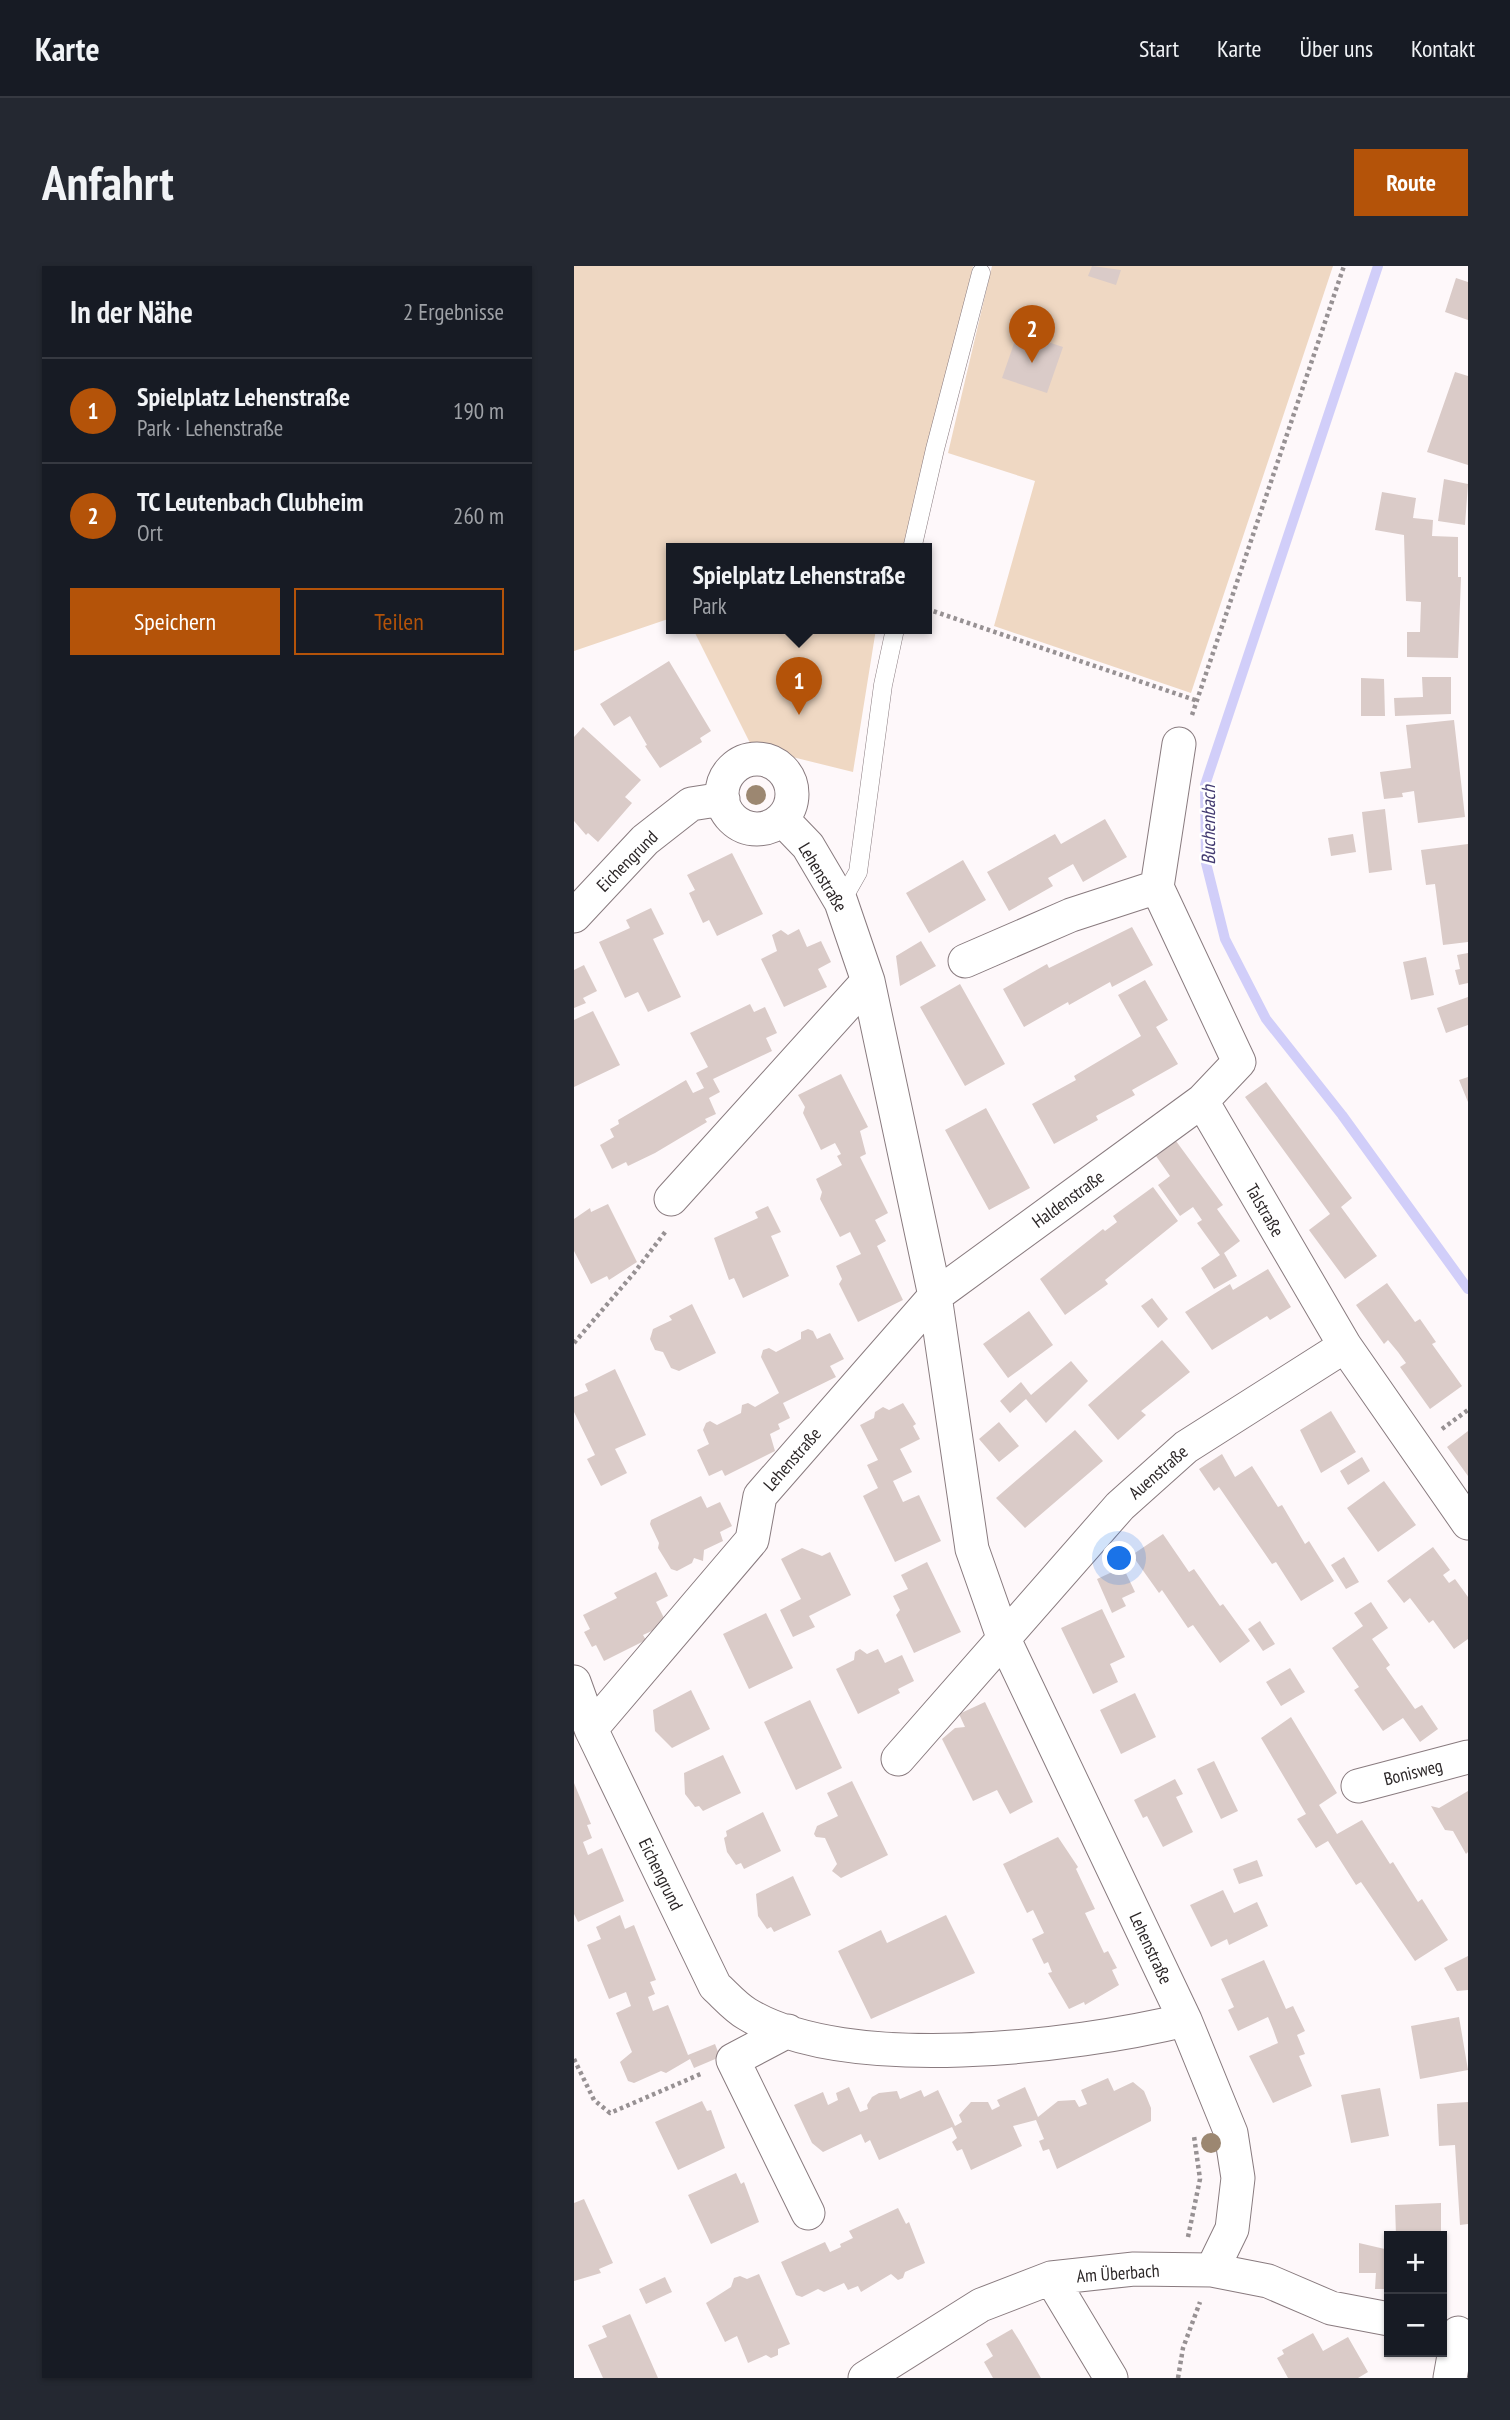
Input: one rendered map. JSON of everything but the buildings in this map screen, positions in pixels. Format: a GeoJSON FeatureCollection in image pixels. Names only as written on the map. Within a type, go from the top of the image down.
{"type":"FeatureCollection","features":[{"type":"Feature","properties":{"kind":"street"},"geometry":{"type":"LineString","coordinates":[[1179,744],[1157,887],[1239,1062],[1202,1101]]}},
{"type":"Feature","properties":{"kind":"street"},"geometry":{"type":"LineString","coordinates":[[757,759],[769,761],[779,767],[792,787],[792,798],[782,819],[762,829],[741,825],[732,819],[723,799],[727,776],[735,767],[757,759]]}},
{"type":"Feature","properties":{"kind":"street","name":"Eichengrund"},"geometry":{"type":"LineString","coordinates":[[574,916],[645,840],[691,804],[723,799]]}},
{"type":"Feature","properties":{"kind":"street","name":"Lehenstraße"},"geometry":{"type":"LineString","coordinates":[[782,819],[808,846],[841,902],[868,981],[935,1296],[972,1549],[1003,1637],[1185,2020],[1231,2133],[1238,2179],[1232,2230],[1212,2270]]}},
{"type":"Feature","properties":{"kind":"street"},"geometry":{"type":"LineString","coordinates":[[965,961],[1071,915],[1157,887]]}},
{"type":"Feature","properties":{"kind":"street"},"geometry":{"type":"LineString","coordinates":[[671,1199],[868,981]]}},
{"type":"Feature","properties":{"kind":"street","name":"Haldenstraße"},"geometry":{"type":"LineString","coordinates":[[935,1296],[1202,1101]]}},
{"type":"Feature","properties":{"kind":"street","name":"Talstraße"},"geometry":{"type":"LineString","coordinates":[[1202,1101],[1345,1346],[1468,1524]]}},
{"type":"Feature","properties":{"kind":"street","name":"Lehenstraße"},"geometry":{"type":"LineString","coordinates":[[591,1729],[752,1539],[760,1496],[935,1296]]}},
{"type":"Feature","properties":{"kind":"street","name":"Auenstraße"},"geometry":{"type":"LineString","coordinates":[[1003,1637],[1120,1506],[1186,1447],[1345,1346]]}},
{"type":"Feature","properties":{"kind":"street"},"geometry":{"type":"LineString","coordinates":[[898,1759],[1003,1637]]}},
{"type":"Feature","properties":{"kind":"street","name":"Eichengrund"},"geometry":{"type":"LineString","coordinates":[[574,1682],[591,1729],[715,1986],[746,2014],[788,2031],[843,2044],[904,2051],[1034,2046],[1137,2032],[1185,2020]]}},
{"type":"Feature","properties":{"kind":"street","name":"Bonisweg"},"geometry":{"type":"LineString","coordinates":[[1358,1786],[1468,1758]]}},
{"type":"Feature","properties":{"kind":"street"},"geometry":{"type":"LineString","coordinates":[[788,2031],[733,2060],[808,2213]]}},
{"type":"Feature","properties":{"kind":"street","name":"Am Überbach"},"geometry":{"type":"LineString","coordinates":[[865,2378],[981,2305],[1051,2278],[1134,2269],[1212,2270],[1268,2281],[1331,2308],[1384,2318]]}},
{"type":"Feature","properties":{"kind":"street"},"geometry":{"type":"LineString","coordinates":[[1051,2278],[1111,2378]]}},
{"type":"Feature","properties":{"kind":"street"},"geometry":{"type":"LineString","coordinates":[[1450,2378],[1456,2331]]}},
{"type":"Feature","properties":{"kind":"lane"},"geometry":{"type":"LineString","coordinates":[[914,543],[981,273]]}},
{"type":"Feature","properties":{"kind":"lane"},"geometry":{"type":"LineString","coordinates":[[841,902],[858,872],[883,685],[894,634]]}},
{"type":"Feature","properties":{"kind":"path"},"geometry":{"type":"LineString","coordinates":[[932,611],[1198,701],[1344,266]]}},
{"type":"Feature","properties":{"kind":"path"},"geometry":{"type":"LineString","coordinates":[[574,1343],[666,1235]]}},
{"type":"Feature","properties":{"kind":"path"},"geometry":{"type":"LineString","coordinates":[[574,2059],[594,2101],[610,2113],[733,2060]]}},
{"type":"Feature","properties":{"kind":"path"},"geometry":{"type":"LineString","coordinates":[[1178,2378],[1184,2348],[1212,2270],[1187,2240],[1200,2179],[1192,2128]]}},
{"type":"Feature","properties":{"kind":"shaded area"},"geometry":{"type":"Polygon","coordinates":[[[574,266],[973,266],[907,543],[666,543],[666,620],[574,651],[574,266]]]}},
{"type":"Feature","properties":{"kind":"shaded area"},"geometry":{"type":"Polygon","coordinates":[[[992,266],[1333,266],[1191,693],[994,626],[1035,481],[948,453],[992,266]]]}},
{"type":"Feature","properties":{"kind":"shaded area"},"geometry":{"type":"Polygon","coordinates":[[[696,634],[875,634],[853,772],[752,747],[696,634]]]}},
{"type":"Feature","properties":{"kind":"waterway","name":"Buchenbach"},"geometry":{"type":"LineString","coordinates":[[1378,266],[1205,785],[1206,863],[1225,939],[1266,1019],[1342,1115],[1468,1289]]}},
{"type":"Feature","properties":{"kind":"place","name":"TC Leutenbach Clubheim"},"geometry":{"type":"Point","coordinates":[1032,363]}},
{"type":"Feature","properties":{"kind":"place","name":"Spielplatz Lehenstraße"},"geometry":{"type":"Point","coordinates":[799,715]}}]}
